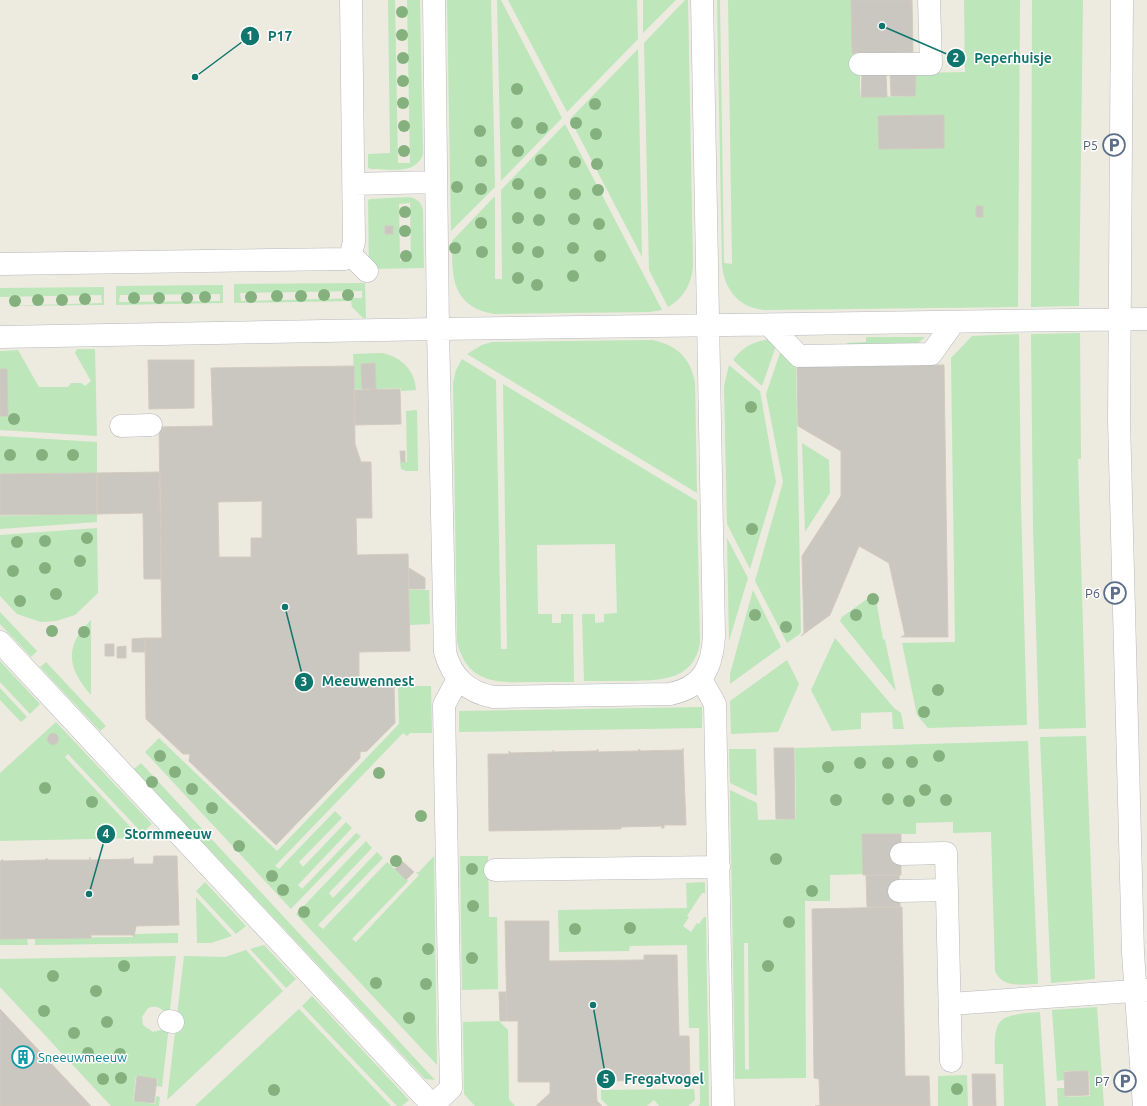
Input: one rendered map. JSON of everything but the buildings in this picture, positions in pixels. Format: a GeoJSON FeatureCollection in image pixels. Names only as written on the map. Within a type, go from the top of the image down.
{"type":"FeatureCollection","features":[{"type":"Feature","properties":{"kind":"street"},"geometry":{"type":"LineString","coordinates":[[0,264],[345,259],[350,255],[354,241],[351,0]]}},
{"type":"Feature","properties":{"kind":"street"},"geometry":{"type":"LineString","coordinates":[[434,0],[436,182],[430,281],[438,328],[444,641],[448,664],[458,679],[471,690],[493,697],[670,694],[681,691],[701,679],[710,666],[714,636],[702,0]]}},
{"type":"Feature","properties":{"kind":"street"},"geometry":{"type":"LineString","coordinates":[[860,64],[931,64],[929,0]]}},
{"type":"Feature","properties":{"kind":"street"},"geometry":{"type":"LineString","coordinates":[[1122,0],[1118,320],[1120,458],[1141,990],[1144,1106]]}},
{"type":"Feature","properties":{"kind":"street"},"geometry":{"type":"LineString","coordinates":[[354,184],[436,182]]}},
{"type":"Feature","properties":{"kind":"street"},"geometry":{"type":"LineString","coordinates":[[350,255],[367,271]]}},
{"type":"Feature","properties":{"kind":"street"},"geometry":{"type":"LineString","coordinates":[[0,337],[380,324],[438,328],[1147,319]]}},
{"type":"Feature","properties":{"kind":"street"},"geometry":{"type":"LineString","coordinates":[[769,324],[799,356],[931,354],[954,322]]}},
{"type":"Feature","properties":{"kind":"street"},"geometry":{"type":"LineString","coordinates":[[121,426],[151,425]]}},
{"type":"Feature","properties":{"kind":"street"},"geometry":{"type":"LineString","coordinates":[[0,642],[432,1106],[451,1088],[444,705],[458,679]]}},
{"type":"Feature","properties":{"kind":"street"},"geometry":{"type":"LineString","coordinates":[[701,679],[715,704],[710,791],[719,867],[727,1098]]}},
{"type":"Feature","properties":{"kind":"street"},"geometry":{"type":"LineString","coordinates":[[901,854],[946,853],[951,1061]]}},
{"type":"Feature","properties":{"kind":"street"},"geometry":{"type":"LineString","coordinates":[[495,870],[719,867]]}},
{"type":"Feature","properties":{"kind":"street"},"geometry":{"type":"LineString","coordinates":[[900,891],[947,890]]}},
{"type":"Feature","properties":{"kind":"street"},"geometry":{"type":"LineString","coordinates":[[950,1004],[1141,990]]}},
{"type":"Feature","properties":{"kind":"green space"},"geometry":{"type":"Polygon","coordinates":[[[388,0],[395,0],[398,163],[410,163],[407,0],[420,0],[423,154],[420,161],[415,165],[409,168],[395,170],[368,168],[368,154],[390,153],[388,0]]]}},
{"type":"Feature","properties":{"kind":"green space"},"geometry":{"type":"Polygon","coordinates":[[[447,0],[491,0],[495,187],[451,231],[447,0]]]}},
{"type":"Feature","properties":{"kind":"green space"},"geometry":{"type":"Polygon","coordinates":[[[497,0],[501,0],[562,118],[501,181],[497,0]]]}},
{"type":"Feature","properties":{"kind":"green space"},"geometry":{"type":"Polygon","coordinates":[[[508,0],[637,0],[638,39],[567,112],[508,0]]]}},
{"type":"Feature","properties":{"kind":"green space"},"geometry":{"type":"Polygon","coordinates":[[[643,0],[676,0],[643,33],[643,0]]]}},
{"type":"Feature","properties":{"kind":"green space"},"geometry":{"type":"Polygon","coordinates":[[[685,0],[688,0],[693,265],[689,284],[683,295],[668,307],[649,270],[644,43],[685,0]]]}},
{"type":"Feature","properties":{"kind":"green space"},"geometry":{"type":"Polygon","coordinates":[[[717,0],[720,0],[724,263],[732,264],[728,0],[851,0],[852,53],[858,53],[858,73],[860,74],[861,97],[915,96],[916,73],[965,72],[964,0],[1020,0],[1018,307],[765,310],[748,306],[735,296],[726,283],[722,266],[717,0]]]}},
{"type":"Feature","properties":{"kind":"green space"},"geometry":{"type":"Polygon","coordinates":[[[1032,0],[1083,0],[1079,306],[1031,307],[1032,0]]]}},
{"type":"Feature","properties":{"kind":"green space"},"geometry":{"type":"Polygon","coordinates":[[[638,49],[642,257],[570,119],[638,49]]]}},
{"type":"Feature","properties":{"kind":"green space"},"geometry":{"type":"Polygon","coordinates":[[[565,124],[662,310],[650,312],[494,314],[480,310],[469,304],[462,297],[457,288],[454,278],[452,241],[495,196],[495,279],[502,279],[501,190],[565,124]]]}},
{"type":"Feature","properties":{"kind":"green space"},"geometry":{"type":"Polygon","coordinates":[[[409,197],[420,203],[423,210],[424,268],[369,269],[369,199],[409,197]],[[410,203],[399,204],[400,261],[411,261],[410,203]]]}},
{"type":"Feature","properties":{"kind":"green space"},"geometry":{"type":"Polygon","coordinates":[[[365,283],[366,318],[363,318],[352,307],[351,301],[234,303],[234,284],[365,283]],[[362,291],[240,293],[241,301],[362,298],[362,291]]]}},
{"type":"Feature","properties":{"kind":"green space"},"geometry":{"type":"Polygon","coordinates":[[[223,285],[223,303],[116,305],[116,286],[223,285]],[[220,294],[120,295],[119,302],[220,301],[220,294]]]}},
{"type":"Feature","properties":{"kind":"green space"},"geometry":{"type":"Polygon","coordinates":[[[104,287],[104,305],[0,306],[102,303],[101,295],[0,297],[0,288],[104,287]]]}},
{"type":"Feature","properties":{"kind":"green space"},"geometry":{"type":"Polygon","coordinates":[[[1080,333],[1081,459],[1078,459],[1086,728],[1039,729],[1033,528],[1031,334],[1080,333]]]}},
{"type":"Feature","properties":{"kind":"green space"},"geometry":{"type":"Polygon","coordinates":[[[1019,334],[1021,504],[1027,725],[928,728],[917,715],[902,643],[955,642],[951,358],[972,336],[1019,334]]]}},
{"type":"Feature","properties":{"kind":"green space"},"geometry":{"type":"Polygon","coordinates":[[[866,337],[925,337],[917,344],[847,346],[847,343],[866,342],[866,337]]]}},
{"type":"Feature","properties":{"kind":"green space"},"geometry":{"type":"Polygon","coordinates":[[[770,339],[776,346],[762,386],[733,360],[749,345],[770,339]]]}},
{"type":"Feature","properties":{"kind":"green space"},"geometry":{"type":"Polygon","coordinates":[[[652,340],[669,345],[676,349],[686,360],[693,374],[695,383],[697,493],[467,354],[482,345],[492,342],[652,340]]]}},
{"type":"Feature","properties":{"kind":"green space"},"geometry":{"type":"Polygon","coordinates":[[[77,349],[95,349],[97,436],[0,430],[0,416],[8,416],[7,369],[0,369],[0,351],[18,350],[39,387],[68,387],[71,383],[81,383],[85,386],[91,381],[75,353],[77,349]]]}},
{"type":"Feature","properties":{"kind":"green space"},"geometry":{"type":"Polygon","coordinates":[[[781,350],[796,365],[801,633],[787,643],[755,581],[783,482],[766,394],[781,350]]]}},
{"type":"Feature","properties":{"kind":"green space"},"geometry":{"type":"Polygon","coordinates":[[[382,353],[396,358],[406,366],[413,377],[416,390],[401,391],[401,388],[376,389],[375,363],[361,364],[362,389],[355,389],[353,354],[382,353]]]}},
{"type":"Feature","properties":{"kind":"green space"},"geometry":{"type":"Polygon","coordinates":[[[462,359],[496,380],[501,649],[507,649],[503,384],[697,501],[700,643],[691,664],[684,671],[675,676],[655,680],[584,681],[582,614],[595,614],[595,623],[604,622],[604,614],[617,613],[615,544],[537,545],[538,614],[552,614],[552,623],[561,623],[561,614],[573,614],[574,682],[503,682],[482,677],[474,672],[467,664],[461,654],[457,641],[453,383],[456,370],[462,359]]]}},
{"type":"Feature","properties":{"kind":"green space"},"geometry":{"type":"Polygon","coordinates":[[[729,365],[760,391],[776,482],[750,569],[727,524],[724,386],[729,365]]]}},
{"type":"Feature","properties":{"kind":"green space"},"geometry":{"type":"Polygon","coordinates":[[[417,410],[418,471],[406,471],[401,469],[400,462],[407,462],[406,411],[417,410]]]}},
{"type":"Feature","properties":{"kind":"green space"},"geometry":{"type":"Polygon","coordinates":[[[0,436],[97,442],[97,473],[0,474],[0,436]]]}},
{"type":"Feature","properties":{"kind":"green space"},"geometry":{"type":"Polygon","coordinates":[[[802,443],[829,460],[830,493],[805,532],[802,443]]]}},
{"type":"Feature","properties":{"kind":"green space"},"geometry":{"type":"Polygon","coordinates":[[[97,514],[97,522],[0,529],[0,516],[97,514]]]}},
{"type":"Feature","properties":{"kind":"green space"},"geometry":{"type":"Polygon","coordinates":[[[97,528],[98,593],[75,615],[56,621],[41,622],[17,614],[0,596],[0,535],[97,528]]]}},
{"type":"Feature","properties":{"kind":"green space"},"geometry":{"type":"Polygon","coordinates":[[[727,538],[748,578],[729,641],[727,538]]]}},
{"type":"Feature","properties":{"kind":"green space"},"geometry":{"type":"Polygon","coordinates":[[[409,590],[429,590],[430,624],[410,625],[409,590]]]}},
{"type":"Feature","properties":{"kind":"green space"},"geometry":{"type":"Polygon","coordinates":[[[753,590],[781,647],[730,684],[730,674],[753,590]]]}},
{"type":"Feature","properties":{"kind":"green space"},"geometry":{"type":"Polygon","coordinates":[[[874,594],[896,691],[840,621],[842,617],[874,594]]]}},
{"type":"Feature","properties":{"kind":"green space"},"geometry":{"type":"Polygon","coordinates":[[[0,612],[37,651],[31,657],[0,624],[0,612]]]}},
{"type":"Feature","properties":{"kind":"green space"},"geometry":{"type":"Polygon","coordinates":[[[91,620],[91,695],[77,676],[73,666],[72,657],[76,639],[91,620]]]}},
{"type":"Feature","properties":{"kind":"green space"},"geometry":{"type":"Polygon","coordinates":[[[835,638],[894,708],[901,713],[904,729],[893,729],[892,712],[861,713],[861,729],[832,731],[811,690],[835,638]]]}},
{"type":"Feature","properties":{"kind":"green space"},"geometry":{"type":"Polygon","coordinates":[[[787,660],[799,684],[778,732],[731,734],[730,701],[787,660]]]}},
{"type":"Feature","properties":{"kind":"green space"},"geometry":{"type":"Polygon","coordinates":[[[0,661],[40,704],[30,714],[0,682],[0,661]]]}},
{"type":"Feature","properties":{"kind":"green space"},"geometry":{"type":"Polygon","coordinates":[[[46,662],[106,726],[100,731],[40,667],[46,662]]]}},
{"type":"Feature","properties":{"kind":"green space"},"geometry":{"type":"Polygon","coordinates":[[[398,686],[431,686],[432,733],[410,733],[407,736],[403,733],[275,866],[279,869],[335,811],[342,818],[299,862],[303,867],[346,822],[352,828],[298,885],[302,889],[356,833],[361,836],[291,909],[145,752],[159,738],[277,851],[399,724],[398,686]]]}},
{"type":"Feature","properties":{"kind":"green space"},"geometry":{"type":"Polygon","coordinates":[[[0,688],[27,717],[21,722],[0,700],[0,688]]]}},
{"type":"Feature","properties":{"kind":"green space"},"geometry":{"type":"Polygon","coordinates":[[[702,707],[702,728],[459,732],[459,711],[702,707]]]}},
{"type":"Feature","properties":{"kind":"green space"},"geometry":{"type":"Polygon","coordinates":[[[56,722],[152,824],[142,833],[68,754],[65,757],[139,836],[136,838],[0,841],[0,773],[56,722]]]}},
{"type":"Feature","properties":{"kind":"green space"},"geometry":{"type":"Polygon","coordinates":[[[1086,736],[1095,979],[1051,983],[1040,737],[1086,736]]]}},
{"type":"Feature","properties":{"kind":"green space"},"geometry":{"type":"Polygon","coordinates":[[[1028,741],[1038,984],[1019,985],[1008,983],[998,977],[995,971],[991,832],[953,833],[953,822],[916,823],[916,834],[863,834],[863,874],[830,875],[830,901],[805,901],[806,1078],[735,1079],[730,790],[757,803],[758,820],[796,819],[795,748],[1028,741]],[[744,943],[745,1069],[749,1070],[748,943],[744,943]]]}},
{"type":"Feature","properties":{"kind":"green space"},"geometry":{"type":"Polygon","coordinates":[[[729,749],[756,749],[757,796],[730,783],[729,749]]]}},
{"type":"Feature","properties":{"kind":"green space"},"geometry":{"type":"Polygon","coordinates":[[[141,763],[435,1080],[425,1079],[134,769],[141,763]]]}},
{"type":"Feature","properties":{"kind":"green space"},"geometry":{"type":"Polygon","coordinates":[[[366,841],[372,848],[329,893],[333,898],[377,852],[383,858],[318,925],[323,929],[387,862],[408,881],[352,939],[356,942],[419,875],[416,872],[419,872],[434,856],[437,1065],[296,914],[366,841]]]}},
{"type":"Feature","properties":{"kind":"green space"},"geometry":{"type":"Polygon","coordinates":[[[460,856],[488,856],[489,917],[497,917],[498,989],[462,990],[460,856]]]}},
{"type":"Feature","properties":{"kind":"green space"},"geometry":{"type":"Polygon","coordinates":[[[205,882],[246,926],[236,934],[196,891],[205,882]]]}},
{"type":"Feature","properties":{"kind":"green space"},"geometry":{"type":"Polygon","coordinates":[[[705,882],[705,893],[702,893],[687,916],[689,917],[683,926],[691,932],[697,923],[699,924],[704,917],[706,917],[709,1106],[698,1106],[700,1104],[699,1028],[689,1028],[687,945],[630,946],[629,951],[559,952],[558,910],[687,908],[686,883],[705,882]]]}},
{"type":"Feature","properties":{"kind":"green space"},"geometry":{"type":"Polygon","coordinates":[[[196,897],[232,936],[211,943],[197,943],[196,897]]]}},
{"type":"Feature","properties":{"kind":"green space"},"geometry":{"type":"Polygon","coordinates":[[[178,933],[178,943],[35,945],[35,938],[134,937],[135,934],[178,933]]]}},
{"type":"Feature","properties":{"kind":"green space"},"geometry":{"type":"Polygon","coordinates":[[[27,938],[28,945],[0,945],[0,939],[27,938]]]}},
{"type":"Feature","properties":{"kind":"green space"},"geometry":{"type":"Polygon","coordinates":[[[264,945],[296,979],[286,988],[250,949],[264,945]]]}},
{"type":"Feature","properties":{"kind":"green space"},"geometry":{"type":"Polygon","coordinates":[[[246,950],[283,991],[167,1100],[184,956],[225,957],[246,950]]]}},
{"type":"Feature","properties":{"kind":"green space"},"geometry":{"type":"Polygon","coordinates":[[[176,956],[169,1019],[158,1007],[148,1008],[142,1017],[143,1025],[153,1032],[161,1030],[169,1025],[162,1087],[157,1086],[158,1079],[136,1076],[133,1101],[155,1104],[156,1096],[160,1097],[159,1106],[111,1106],[0,987],[0,959],[176,956]]]}},
{"type":"Feature","properties":{"kind":"green space"},"geometry":{"type":"Polygon","coordinates":[[[312,996],[409,1100],[402,1106],[397,1106],[302,1006],[312,996]]]}},
{"type":"Feature","properties":{"kind":"green space"},"geometry":{"type":"Polygon","coordinates":[[[1097,1007],[1104,1106],[1058,1106],[1057,1088],[1065,1088],[1065,1097],[1090,1096],[1089,1071],[1064,1071],[1064,1080],[1057,1081],[1052,1010],[1097,1007]]]}},
{"type":"Feature","properties":{"kind":"green space"},"geometry":{"type":"Polygon","coordinates":[[[299,1009],[391,1106],[195,1106],[286,1021],[299,1009]]]}},
{"type":"Feature","properties":{"kind":"green space"},"geometry":{"type":"Polygon","coordinates":[[[1040,1012],[1046,1106],[1004,1106],[1003,1064],[995,1064],[995,1037],[997,1029],[1000,1022],[1005,1018],[1013,1015],[1040,1012]]]}},
{"type":"Feature","properties":{"kind":"green space"},"geometry":{"type":"Polygon","coordinates":[[[499,1021],[508,1030],[509,1099],[515,1106],[475,1106],[464,1094],[463,1022],[499,1021]]]}},
{"type":"Feature","properties":{"kind":"green space"},"geometry":{"type":"Polygon","coordinates":[[[967,1075],[968,1106],[938,1106],[938,1076],[967,1075]]]}},
{"type":"Feature","properties":{"kind":"green space"},"geometry":{"type":"Polygon","coordinates":[[[694,1089],[695,1100],[688,1106],[659,1106],[654,1100],[647,1106],[608,1106],[601,1099],[601,1090],[694,1089]]]}},
{"type":"Feature","properties":{"kind":"place","name":"Peperhuisje"},"geometry":{"type":"Point","coordinates":[882,26]}},
{"type":"Feature","properties":{"kind":"place","name":"P17"},"geometry":{"type":"Point","coordinates":[195,77]}},
{"type":"Feature","properties":{"kind":"place","name":"P5"},"geometry":{"type":"Point","coordinates":[1114,145]}},
{"type":"Feature","properties":{"kind":"place","name":"P6"},"geometry":{"type":"Point","coordinates":[1115,593]}},
{"type":"Feature","properties":{"kind":"place","name":"Meeuwennest"},"geometry":{"type":"Point","coordinates":[285,607]}},
{"type":"Feature","properties":{"kind":"place","name":"Stormmeeuw"},"geometry":{"type":"Point","coordinates":[89,894]}},
{"type":"Feature","properties":{"kind":"place","name":"Fregatvogel"},"geometry":{"type":"Point","coordinates":[593,1005]}},
{"type":"Feature","properties":{"kind":"place","name":"Sneeuwmeeuw"},"geometry":{"type":"Point","coordinates":[23,1057]}},
{"type":"Feature","properties":{"kind":"place","name":"P7"},"geometry":{"type":"Point","coordinates":[1125,1081]}}]}
